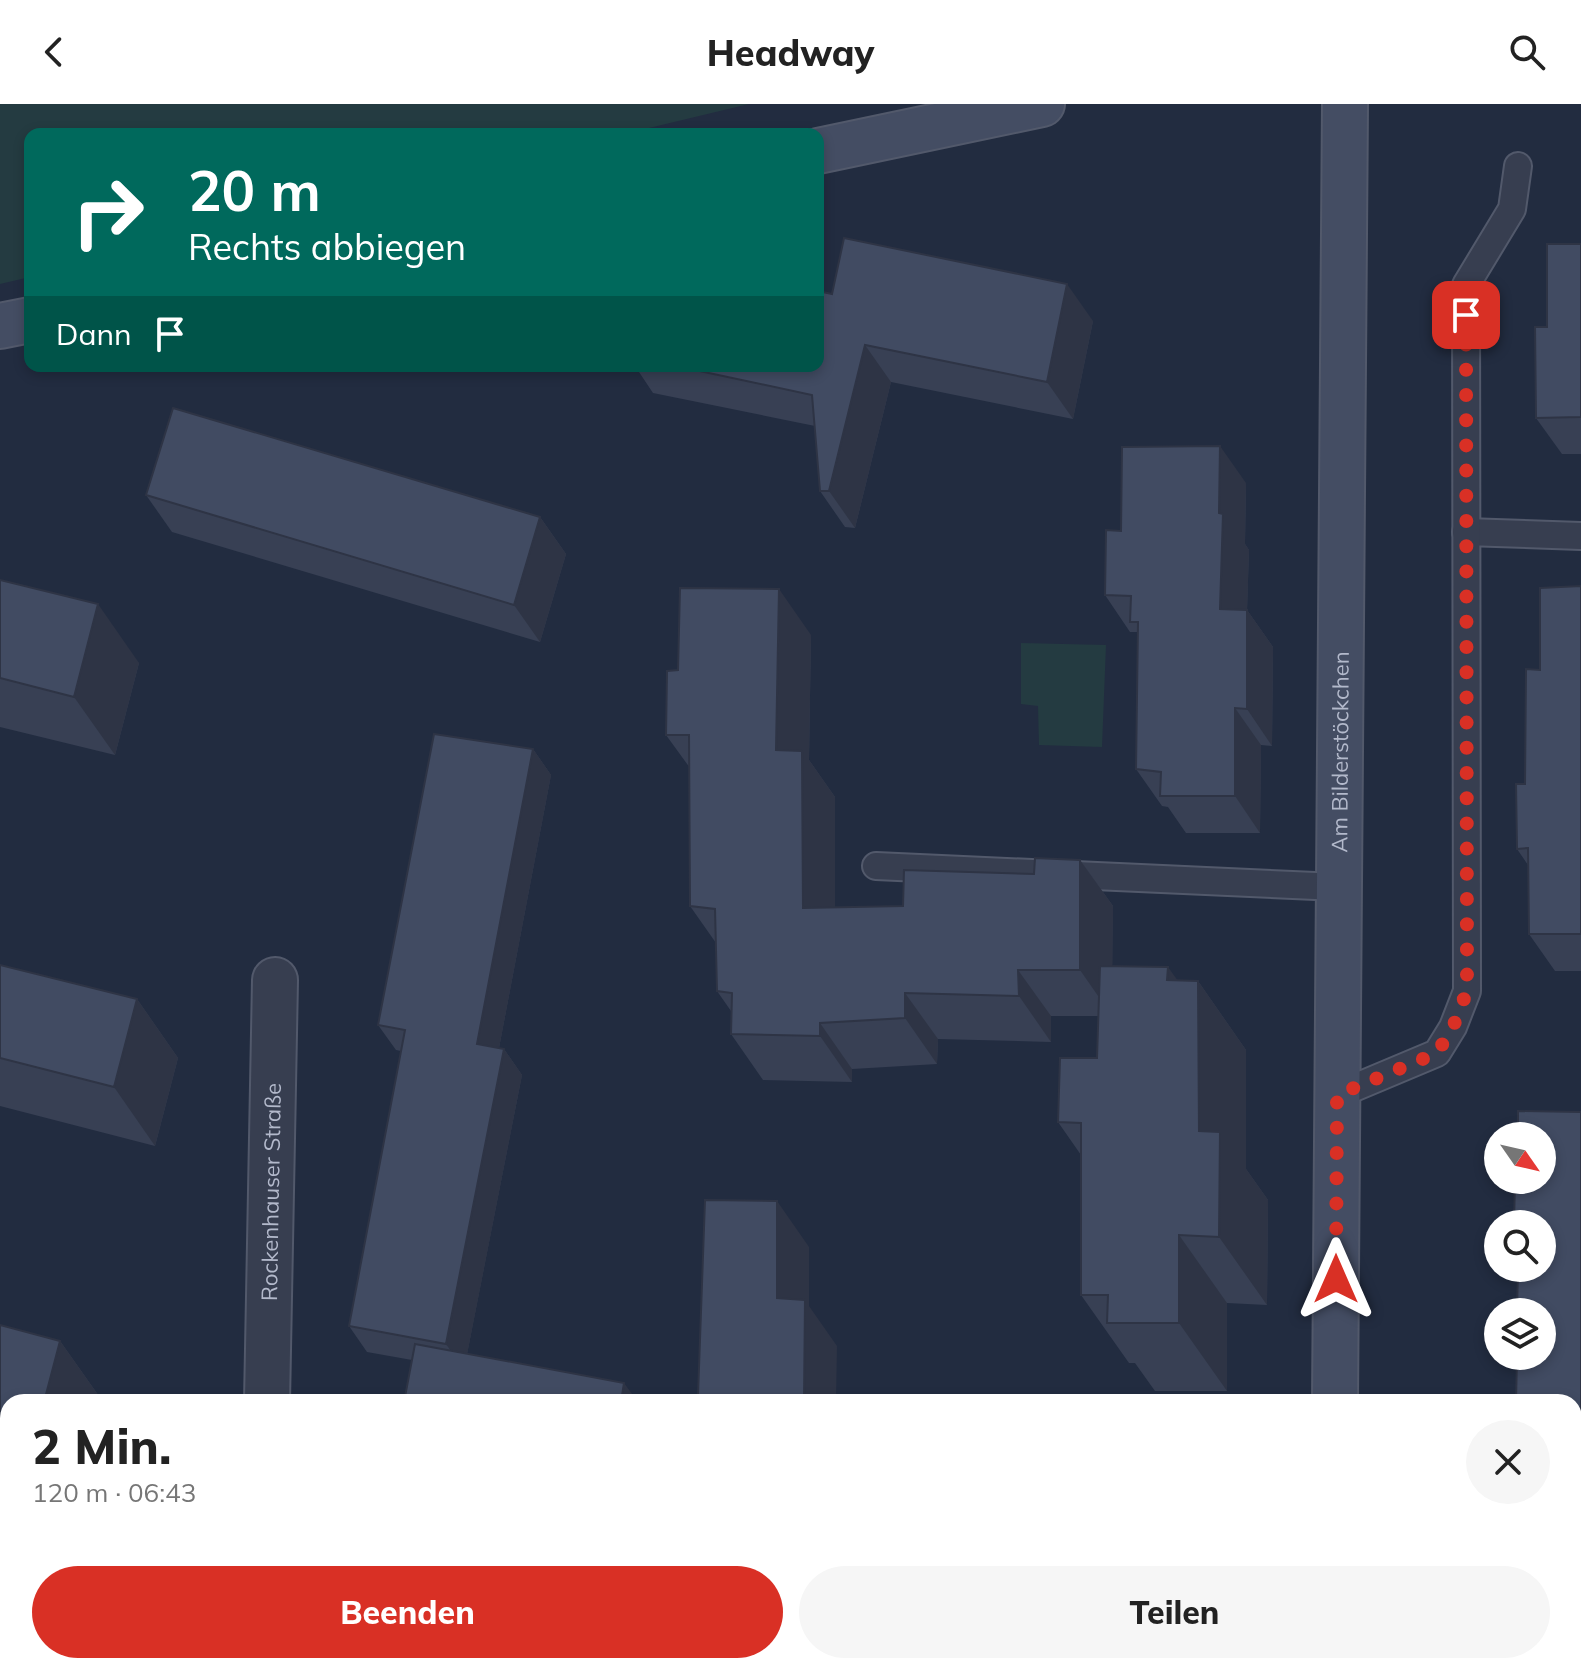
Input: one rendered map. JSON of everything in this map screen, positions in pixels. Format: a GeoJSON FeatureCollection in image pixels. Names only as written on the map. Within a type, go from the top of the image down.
{"type":"FeatureCollection","features":[{"type":"Feature","properties":{"kind":"street"},"geometry":{"type":"LineString","coordinates":[[824,150],[1042,104]]}},
{"type":"Feature","properties":{"kind":"street","name":"Am Bilderstöckchen"},"geometry":{"type":"LineString","coordinates":[[1335,1394],[1345,104]]}},
{"type":"Feature","properties":{"kind":"street"},"geometry":{"type":"LineString","coordinates":[[0,326],[24,321]]}},
{"type":"Feature","properties":{"kind":"street","name":"Rockenhauser Straße"},"geometry":{"type":"LineString","coordinates":[[267,1394],[275,980]]}},
{"type":"Feature","properties":{"kind":"lane"},"geometry":{"type":"LineString","coordinates":[[1337,1095],[1437,1053],[1453,1027],[1467,991],[1466,285],[1512,209],[1518,166]]}},
{"type":"Feature","properties":{"kind":"lane"},"geometry":{"type":"LineString","coordinates":[[1466,532],[1581,536]]}},
{"type":"Feature","properties":{"kind":"lane"},"geometry":{"type":"LineString","coordinates":[[876,866],[1338,887]]}},
{"type":"Feature","properties":{"kind":"green space"},"geometry":{"type":"Polygon","coordinates":[[[0,104],[749,104],[649,128],[24,128],[24,278],[0,284],[0,104]]]}},
{"type":"Feature","properties":{"kind":"green space"},"geometry":{"type":"Polygon","coordinates":[[[1021,643],[1106,645],[1102,747],[1039,745],[1038,706],[1021,704],[1021,643]]]}},
{"type":"Feature","properties":{"kind":"building"},"geometry":{"type":"Polygon","coordinates":[[[844,238],[1067,284],[1047,382],[865,345],[829,491],[820,491],[812,395],[704,372],[824,372],[824,292],[832,294],[844,238]]]}},
{"type":"Feature","properties":{"kind":"building"},"geometry":{"type":"Polygon","coordinates":[[[1547,244],[1581,244],[1581,417],[1536,418],[1535,327],[1547,327],[1547,244]]]}},
{"type":"Feature","properties":{"kind":"building"},"geometry":{"type":"Polygon","coordinates":[[[173,408],[540,517],[514,605],[146,495],[173,408]]]}},
{"type":"Feature","properties":{"kind":"building"},"geometry":{"type":"Polygon","coordinates":[[[1220,446],[1219,513],[1223,514],[1220,609],[1247,610],[1247,709],[1235,708],[1235,796],[1160,796],[1161,772],[1136,769],[1138,622],[1130,622],[1131,596],[1105,595],[1106,530],[1121,531],[1122,447],[1220,446]]]}},
{"type":"Feature","properties":{"kind":"building"},"geometry":{"type":"Polygon","coordinates":[[[0,580],[98,604],[74,697],[0,678],[0,580]]]}},
{"type":"Feature","properties":{"kind":"building"},"geometry":{"type":"Polygon","coordinates":[[[1581,586],[1581,934],[1529,934],[1528,848],[1517,849],[1516,784],[1525,784],[1526,669],[1540,670],[1540,588],[1581,586]]]}},
{"type":"Feature","properties":{"kind":"building"},"geometry":{"type":"Polygon","coordinates":[[[680,588],[779,589],[776,750],[802,751],[803,908],[903,906],[904,870],[1034,874],[1035,858],[1080,860],[1080,970],[1018,970],[1019,996],[905,993],[905,1018],[820,1023],[820,1036],[731,1034],[732,993],[717,991],[715,909],[690,906],[689,735],[666,735],[667,671],[678,670],[680,588]]]}},
{"type":"Feature","properties":{"kind":"building"},"geometry":{"type":"Polygon","coordinates":[[[434,734],[533,749],[477,1044],[504,1049],[446,1344],[349,1326],[405,1030],[378,1025],[434,734]]]}},
{"type":"Feature","properties":{"kind":"building"},"geometry":{"type":"Polygon","coordinates":[[[0,965],[137,999],[114,1087],[0,1058],[0,965]]]}},
{"type":"Feature","properties":{"kind":"building"},"geometry":{"type":"Polygon","coordinates":[[[1100,966],[1168,967],[1167,980],[1198,981],[1199,1131],[1220,1132],[1219,1237],[1179,1235],[1179,1323],[1107,1323],[1108,1295],[1081,1295],[1081,1123],[1058,1122],[1060,1058],[1097,1058],[1100,966]]]}},
{"type":"Feature","properties":{"kind":"building"},"geometry":{"type":"Polygon","coordinates":[[[1518,1111],[1581,1112],[1581,1394],[1516,1394],[1517,1370],[1556,1370],[1556,1298],[1517,1298],[1518,1282],[1556,1282],[1556,1210],[1514,1210],[1515,1194],[1556,1194],[1556,1122],[1518,1122],[1518,1111]]]}},
{"type":"Feature","properties":{"kind":"building"},"geometry":{"type":"Polygon","coordinates":[[[705,1200],[777,1201],[777,1298],[805,1300],[804,1394],[698,1394],[705,1200]]]}},
{"type":"Feature","properties":{"kind":"building"},"geometry":{"type":"Polygon","coordinates":[[[0,1325],[60,1341],[46,1394],[0,1394],[0,1325]]]}},
{"type":"Feature","properties":{"kind":"building"},"geometry":{"type":"Polygon","coordinates":[[[415,1344],[624,1383],[622,1394],[406,1394],[415,1344]]]}},
{"type":"Feature","properties":{"kind":"route"},"geometry":{"type":"LineString","coordinates":[[1336,1279],[1337,1095],[1437,1053],[1453,1027],[1467,991],[1466,315]]}}]}
